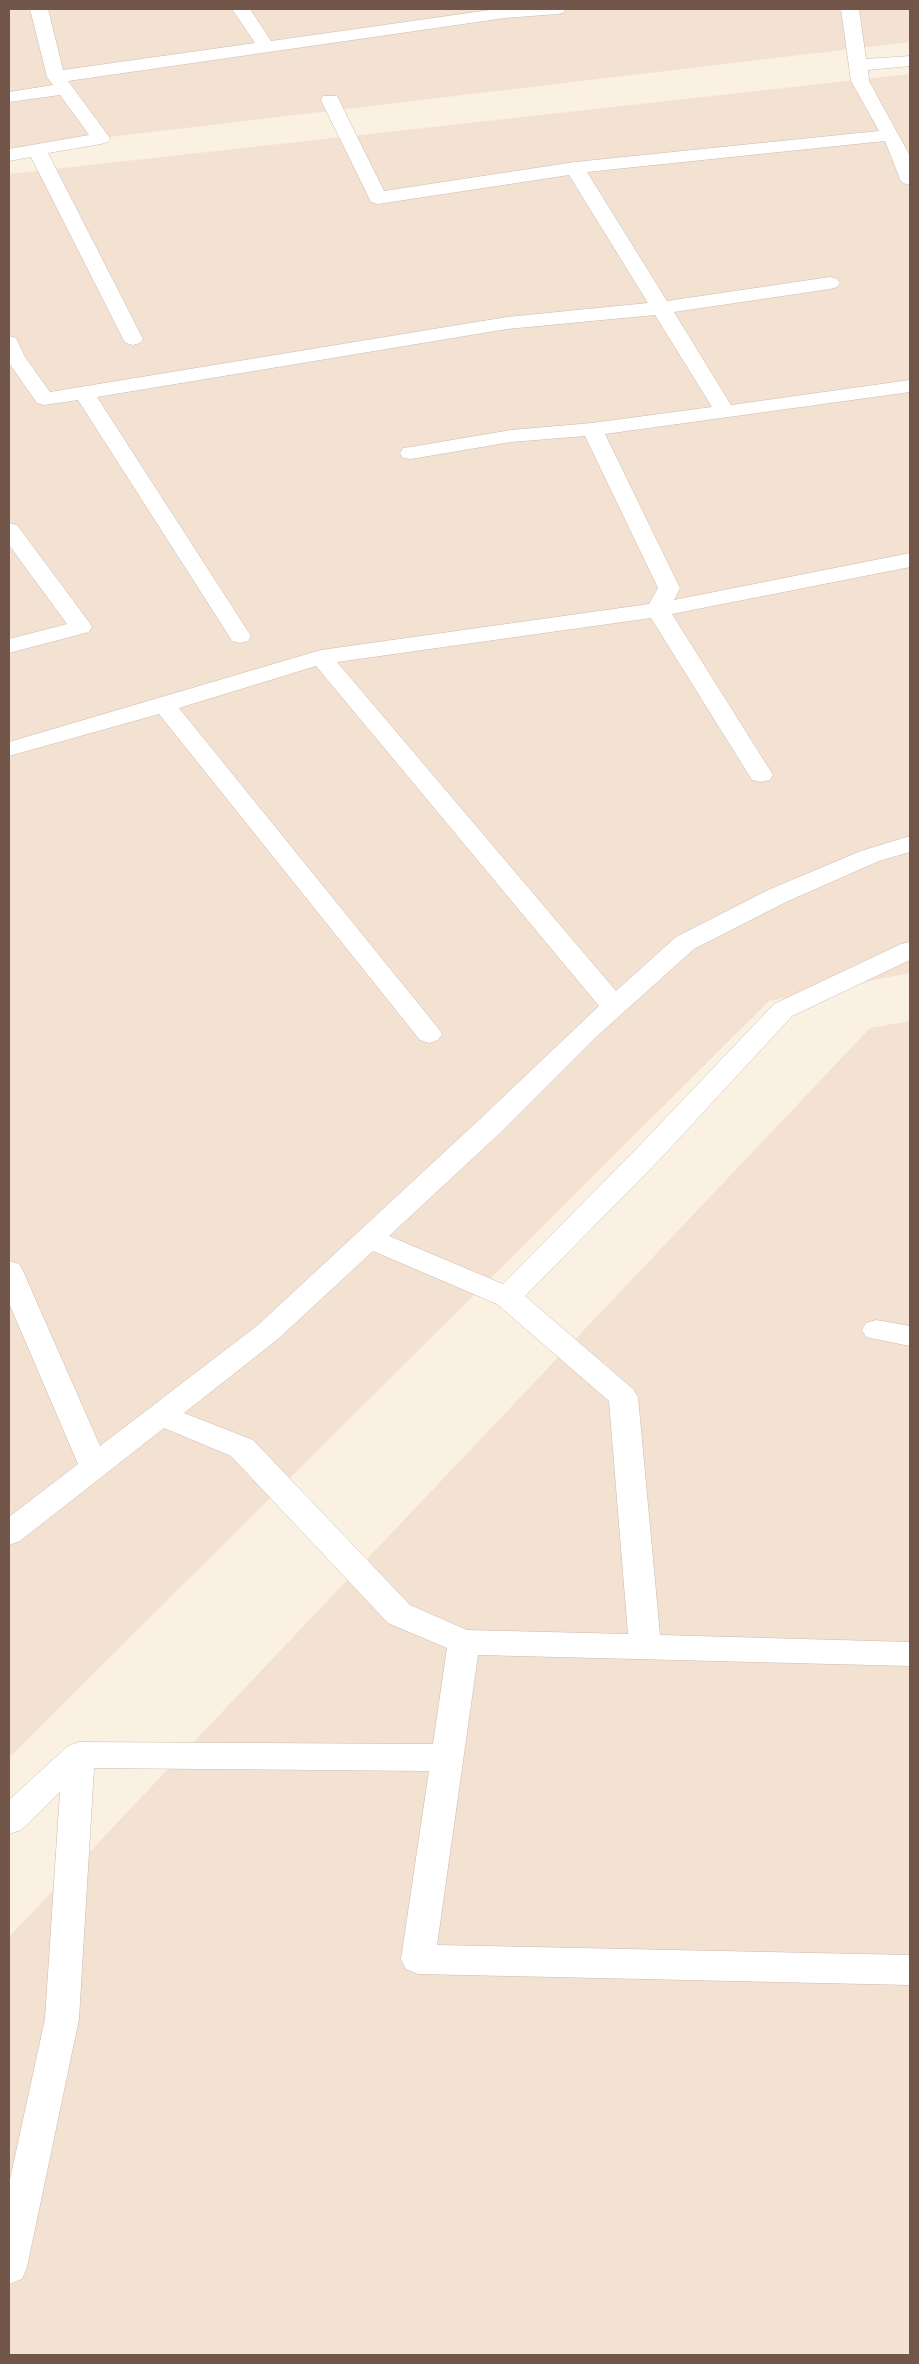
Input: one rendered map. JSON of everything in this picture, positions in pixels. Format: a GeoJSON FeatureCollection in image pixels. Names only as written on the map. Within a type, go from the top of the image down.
{"type":"FeatureCollection","features":[{"type":"Feature","properties":{"kind":"street"},"geometry":{"type":"LineString","coordinates":[[9,155],[101,138],[60,83],[39,9]]}},
{"type":"Feature","properties":{"kind":"street"},"geometry":{"type":"LineString","coordinates":[[241,9],[266,47]]}},
{"type":"Feature","properties":{"kind":"street"},"geometry":{"type":"LineString","coordinates":[[9,97],[60,83],[266,47],[505,13],[556,9]]}},
{"type":"Feature","properties":{"kind":"street"},"geometry":{"type":"LineString","coordinates":[[850,9],[860,82],[892,135],[910,179]]}},
{"type":"Feature","properties":{"kind":"street"},"geometry":{"type":"LineString","coordinates":[[858,65],[910,61]]}},
{"type":"Feature","properties":{"kind":"street"},"geometry":{"type":"LineString","coordinates":[[330,100],[378,198],[575,168],[892,135]]}},
{"type":"Feature","properties":{"kind":"street"},"geometry":{"type":"LineString","coordinates":[[37,150],[133,339]]}},
{"type":"Feature","properties":{"kind":"street"},"geometry":{"type":"LineString","coordinates":[[575,168],[724,412]]}},
{"type":"Feature","properties":{"kind":"street"},"geometry":{"type":"LineString","coordinates":[[9,342],[15,357],[44,399],[507,323],[661,308],[830,284]]}},
{"type":"Feature","properties":{"kind":"street"},"geometry":{"type":"LineString","coordinates":[[410,453],[511,436],[592,429],[910,386]]}},
{"type":"Feature","properties":{"kind":"street"},"geometry":{"type":"LineString","coordinates":[[84,393],[240,636]]}},
{"type":"Feature","properties":{"kind":"street"},"geometry":{"type":"LineString","coordinates":[[592,429],[669,588],[658,610]]}},
{"type":"Feature","properties":{"kind":"street"},"geometry":{"type":"LineString","coordinates":[[9,530],[81,627],[9,646]]}},
{"type":"Feature","properties":{"kind":"street"},"geometry":{"type":"LineString","coordinates":[[9,749],[164,705],[320,657],[658,610],[910,560]]}},
{"type":"Feature","properties":{"kind":"street"},"geometry":{"type":"LineString","coordinates":[[658,610],[761,775]]}},
{"type":"Feature","properties":{"kind":"street"},"geometry":{"type":"LineString","coordinates":[[320,657],[614,1006]]}},
{"type":"Feature","properties":{"kind":"street"},"geometry":{"type":"LineString","coordinates":[[164,705],[429,1034]]}},
{"type":"Feature","properties":{"kind":"street"},"geometry":{"type":"LineString","coordinates":[[9,1533],[268,1332],[490,1126],[614,1006],[685,944],[777,896],[870,856],[910,844]]}},
{"type":"Feature","properties":{"kind":"street"},"geometry":{"type":"LineString","coordinates":[[507,1297],[652,1150],[783,1010],[910,950]]}},
{"type":"Feature","properties":{"kind":"street"},"geometry":{"type":"LineString","coordinates":[[368,1238],[507,1297],[623,1397],[645,1647]]}},
{"type":"Feature","properties":{"kind":"street"},"geometry":{"type":"LineString","coordinates":[[9,1271],[94,1467]]}},
{"type":"Feature","properties":{"kind":"street"},"geometry":{"type":"LineString","coordinates":[[876,1330],[910,1336]]}},
{"type":"Feature","properties":{"kind":"street"},"geometry":{"type":"LineString","coordinates":[[161,1415],[242,1448],[399,1614],[464,1642],[910,1654]]}},
{"type":"Feature","properties":{"kind":"street"},"geometry":{"type":"LineString","coordinates":[[464,1642],[418,1959],[910,1970]]}},
{"type":"Feature","properties":{"kind":"street"},"geometry":{"type":"LineString","coordinates":[[9,1820],[79,1755],[421,1758],[447,1756]]}},
{"type":"Feature","properties":{"kind":"street"},"geometry":{"type":"LineString","coordinates":[[9,2268],[62,2018],[79,1755]]}},
{"type":"Feature","properties":{"kind":"shaded area"},"geometry":{"type":"Polygon","coordinates":[[[9,9],[910,9],[910,42],[9,149],[9,9]]]}},
{"type":"Feature","properties":{"kind":"shaded area"},"geometry":{"type":"Polygon","coordinates":[[[910,74],[910,973],[769,1001],[9,1758],[9,174],[910,74]]]}},
{"type":"Feature","properties":{"kind":"shaded area"},"geometry":{"type":"Polygon","coordinates":[[[910,1021],[910,2355],[9,2355],[9,1937],[870,1028],[910,1021]]]}}]}
